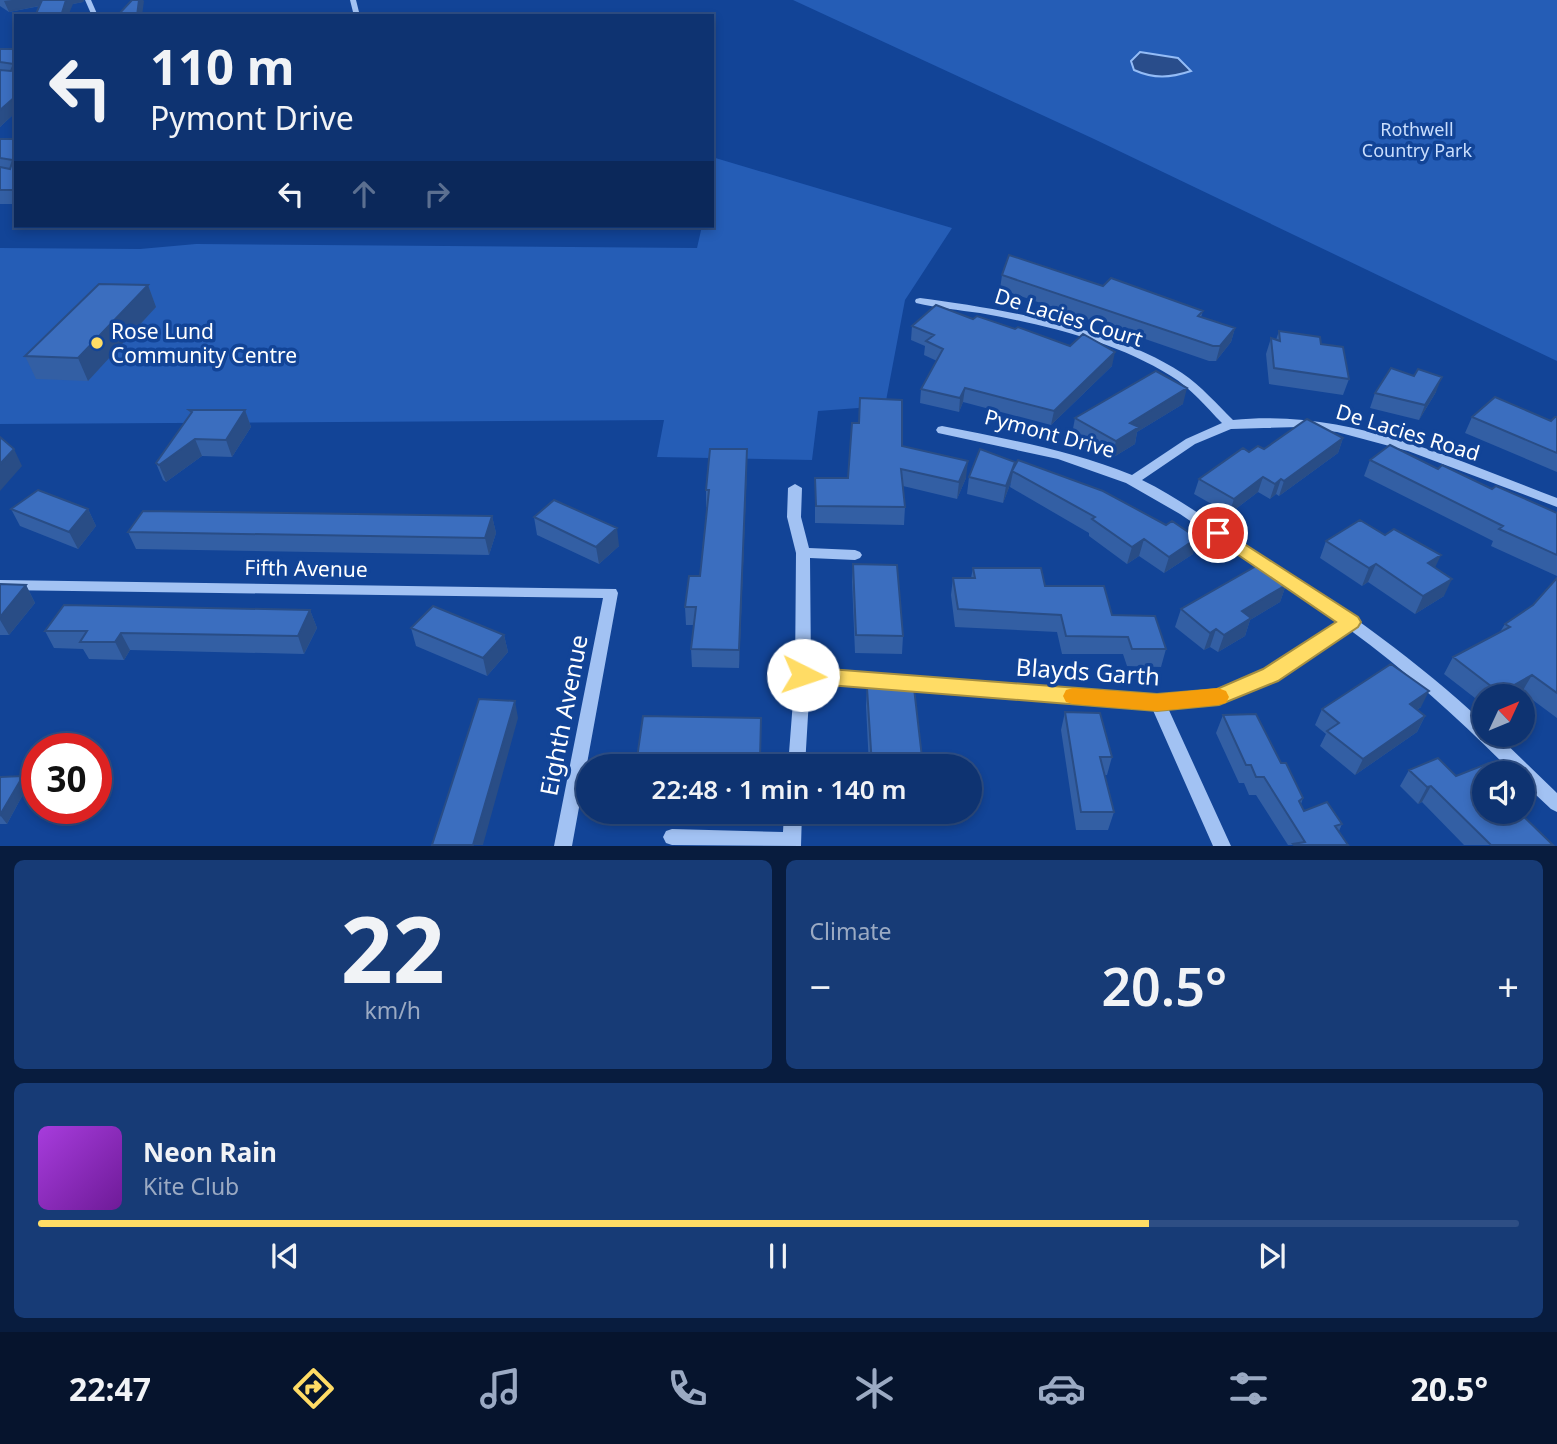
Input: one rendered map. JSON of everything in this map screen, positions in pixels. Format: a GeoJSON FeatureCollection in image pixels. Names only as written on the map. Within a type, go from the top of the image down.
{"type":"FeatureCollection","features":[{"type":"Feature","properties":{"kind":"street"},"geometry":{"type":"LineString","coordinates":[[957,306],[962,291]]}},
{"type":"Feature","properties":{"kind":"street","name":"De Lacies Court"},"geometry":{"type":"LineString","coordinates":[[920,301],[1031,322],[1129,352],[1177,374],[1231,425]]}},
{"type":"Feature","properties":{"kind":"street","name":"De Lacies Road"},"geometry":{"type":"LineString","coordinates":[[1133,481],[1192,441],[1231,425],[1279,422],[1325,426],[1373,437],[1557,503]]}},
{"type":"Feature","properties":{"kind":"street","name":"Pymont Drive"},"geometry":{"type":"LineString","coordinates":[[942,430],[1025,446],[1089,464],[1133,481],[1297,584],[1351,622],[1452,702],[1472,721]]}},
{"type":"Feature","properties":{"kind":"street"},"geometry":{"type":"LineString","coordinates":[[795,488],[794,517],[803,553],[803,675],[797,754]]}},
{"type":"Feature","properties":{"kind":"street"},"geometry":{"type":"LineString","coordinates":[[803,553],[855,555]]}},
{"type":"Feature","properties":{"kind":"street","name":"Fifth Avenue"},"geometry":{"type":"LineString","coordinates":[[0,586],[611,593]]}},
{"type":"Feature","properties":{"kind":"street","name":"Eighth Avenue"},"geometry":{"type":"LineString","coordinates":[[563,845],[611,593]]}},
{"type":"Feature","properties":{"kind":"street","name":"Blayds Garth"},"geometry":{"type":"LineString","coordinates":[[803,675],[1157,702],[1219,697],[1271,675],[1351,622]]}},
{"type":"Feature","properties":{"kind":"street"},"geometry":{"type":"LineString","coordinates":[[1157,702],[1222,845]]}},
{"type":"Feature","properties":{"kind":"street","name":"Pymont Drive"},"geometry":{"type":"LineString","coordinates":[[1498,747],[1557,804]]}},
{"type":"Feature","properties":{"kind":"street"},"geometry":{"type":"LineString","coordinates":[[672,837],[792,843],[793,824]]}},
{"type":"Feature","properties":{"kind":"green space","name":"Rothwell Country Park"},"geometry":{"type":"Polygon","coordinates":[[[793,0],[1557,0],[1557,361],[1094,139],[793,0]]]}},
{"type":"Feature","properties":{"kind":"green space"},"geometry":{"type":"Polygon","coordinates":[[[714,158],[952,228],[905,300],[885,406],[818,411],[812,460],[657,457],[664,420],[0,424],[0,248],[140,249],[196,244],[697,248],[702,228],[714,228],[714,158]]]}},
{"type":"Feature","properties":{"kind":"shaded area"},"geometry":{"type":"Polygon","coordinates":[[[1140,52],[1178,58],[1191,71],[1162,76],[1141,73],[1134,70],[1131,61],[1140,52]]]}},
{"type":"Feature","properties":{"kind":"building"},"geometry":{"type":"Polygon","coordinates":[[[42,0],[66,0],[62,14],[36,14],[42,0]]]}},
{"type":"Feature","properties":{"kind":"building"},"geometry":{"type":"Polygon","coordinates":[[[132,0],[139,0],[137,14],[119,14],[132,0]]]}},
{"type":"Feature","properties":{"kind":"building"},"geometry":{"type":"Polygon","coordinates":[[[14,48],[14,64],[0,62],[0,49],[14,48]]]}},
{"type":"Feature","properties":{"kind":"building"},"geometry":{"type":"Polygon","coordinates":[[[14,64],[14,98],[0,110],[0,70],[11,71],[14,64]]]}},
{"type":"Feature","properties":{"kind":"building"},"geometry":{"type":"Polygon","coordinates":[[[0,139],[14,139],[14,190],[0,190],[0,167],[10,169],[13,160],[0,158],[0,139]]]}},
{"type":"Feature","properties":{"kind":"building"},"geometry":{"type":"Polygon","coordinates":[[[1009,255],[1103,286],[1111,278],[1203,311],[1198,316],[1235,328],[1220,346],[1213,346],[1002,275],[1009,255]]]}},
{"type":"Feature","properties":{"kind":"building"},"geometry":{"type":"Polygon","coordinates":[[[99,284],[148,285],[78,358],[25,356],[99,284]]]}},
{"type":"Feature","properties":{"kind":"building"},"geometry":{"type":"Polygon","coordinates":[[[936,305],[973,319],[977,316],[1015,329],[1018,327],[1070,346],[1083,334],[1115,352],[1054,411],[965,388],[960,398],[921,389],[943,349],[926,341],[934,335],[912,326],[936,305]]]}},
{"type":"Feature","properties":{"kind":"building"},"geometry":{"type":"Polygon","coordinates":[[[1279,331],[1320,337],[1321,344],[1343,347],[1349,379],[1274,368],[1271,338],[1280,341],[1279,331]]]}},
{"type":"Feature","properties":{"kind":"building"},"geometry":{"type":"Polygon","coordinates":[[[1391,368],[1414,376],[1418,369],[1442,377],[1425,405],[1375,393],[1391,368]]]}},
{"type":"Feature","properties":{"kind":"building"},"geometry":{"type":"Polygon","coordinates":[[[1156,371],[1187,388],[1130,423],[1139,427],[1116,441],[1075,418],[1156,371]]]}},
{"type":"Feature","properties":{"kind":"building"},"geometry":{"type":"Polygon","coordinates":[[[1495,397],[1551,421],[1557,417],[1557,453],[1472,417],[1495,397]]]}},
{"type":"Feature","properties":{"kind":"building"},"geometry":{"type":"Polygon","coordinates":[[[860,398],[902,400],[902,446],[968,461],[959,482],[901,469],[905,507],[816,506],[815,478],[848,478],[852,423],[859,423],[860,398]]]}},
{"type":"Feature","properties":{"kind":"building"},"geometry":{"type":"Polygon","coordinates":[[[189,410],[245,410],[226,440],[195,439],[159,465],[156,463],[192,412],[189,410]]]}},
{"type":"Feature","properties":{"kind":"building"},"geometry":{"type":"Polygon","coordinates":[[[1307,419],[1343,438],[1284,481],[1281,479],[1275,484],[1263,477],[1234,499],[1199,479],[1243,448],[1249,452],[1258,446],[1264,449],[1307,419]]]}},
{"type":"Feature","properties":{"kind":"building"},"geometry":{"type":"Polygon","coordinates":[[[0,437],[14,449],[0,464],[0,437]]]}},
{"type":"Feature","properties":{"kind":"building"},"geometry":{"type":"Polygon","coordinates":[[[1390,445],[1438,469],[1442,465],[1492,489],[1496,486],[1557,513],[1557,555],[1499,529],[1503,526],[1370,460],[1390,445]]]}},
{"type":"Feature","properties":{"kind":"building"},"geometry":{"type":"Polygon","coordinates":[[[710,449],[747,449],[739,650],[691,649],[696,607],[685,607],[689,576],[700,576],[709,490],[706,490],[710,449]]]}},
{"type":"Feature","properties":{"kind":"building"},"geometry":{"type":"Polygon","coordinates":[[[980,449],[1015,462],[1006,486],[969,477],[980,449]]]}},
{"type":"Feature","properties":{"kind":"building"},"geometry":{"type":"Polygon","coordinates":[[[1018,460],[1103,491],[1166,525],[1172,521],[1197,538],[1169,557],[1144,539],[1132,547],[1092,519],[1095,517],[1012,471],[1018,460]]]}},
{"type":"Feature","properties":{"kind":"building"},"geometry":{"type":"Polygon","coordinates":[[[38,490],[88,509],[69,532],[11,509],[38,490]]]}},
{"type":"Feature","properties":{"kind":"building"},"geometry":{"type":"Polygon","coordinates":[[[554,500],[617,528],[596,547],[534,517],[554,500]]]}},
{"type":"Feature","properties":{"kind":"building"},"geometry":{"type":"Polygon","coordinates":[[[143,511],[492,516],[485,538],[128,532],[143,511]]]}},
{"type":"Feature","properties":{"kind":"building"},"geometry":{"type":"Polygon","coordinates":[[[1360,520],[1385,535],[1394,529],[1441,555],[1428,563],[1452,579],[1423,596],[1376,564],[1369,568],[1326,541],[1360,520]]]}},
{"type":"Feature","properties":{"kind":"building"},"geometry":{"type":"Polygon","coordinates":[[[853,564],[897,565],[903,636],[856,635],[853,564]]]}},
{"type":"Feature","properties":{"kind":"building"},"geometry":{"type":"Polygon","coordinates":[[[1258,565],[1286,585],[1242,611],[1251,618],[1224,635],[1216,629],[1210,633],[1181,609],[1258,565]]]}},
{"type":"Feature","properties":{"kind":"building"},"geometry":{"type":"Polygon","coordinates":[[[973,568],[1041,568],[1045,586],[1104,586],[1112,615],[1155,616],[1166,649],[1132,649],[1128,637],[1066,636],[1061,615],[958,609],[953,578],[975,578],[973,568]]]}},
{"type":"Feature","properties":{"kind":"building"},"geometry":{"type":"Polygon","coordinates":[[[1557,578],[1557,693],[1532,675],[1516,684],[1488,684],[1453,657],[1510,627],[1505,624],[1533,605],[1557,578]]]}},
{"type":"Feature","properties":{"kind":"building"},"geometry":{"type":"Polygon","coordinates":[[[0,584],[26,585],[0,617],[0,584]]]}},
{"type":"Feature","properties":{"kind":"building"},"geometry":{"type":"Polygon","coordinates":[[[64,605],[310,610],[298,636],[121,633],[115,642],[80,642],[87,631],[45,631],[64,605]]]}},
{"type":"Feature","properties":{"kind":"building"},"geometry":{"type":"Polygon","coordinates":[[[433,606],[504,635],[483,658],[411,628],[433,606]]]}},
{"type":"Feature","properties":{"kind":"building"},"geometry":{"type":"Polygon","coordinates":[[[1391,664],[1429,691],[1410,704],[1425,716],[1363,759],[1327,731],[1339,723],[1322,709],[1391,664]]]}},
{"type":"Feature","properties":{"kind":"building"},"geometry":{"type":"Polygon","coordinates":[[[867,688],[914,688],[922,754],[871,754],[867,688]]]}},
{"type":"Feature","properties":{"kind":"building"},"geometry":{"type":"Polygon","coordinates":[[[479,699],[515,701],[473,845],[432,845],[479,699]]]}},
{"type":"Feature","properties":{"kind":"building"},"geometry":{"type":"Polygon","coordinates":[[[1065,712],[1100,713],[1112,757],[1100,757],[1114,812],[1081,812],[1065,712]]]}},
{"type":"Feature","properties":{"kind":"building"},"geometry":{"type":"Polygon","coordinates":[[[1256,714],[1281,763],[1286,763],[1303,798],[1299,801],[1304,811],[1327,802],[1342,824],[1335,826],[1348,845],[1293,844],[1305,842],[1264,777],[1256,777],[1251,765],[1246,765],[1223,715],[1256,714]]]}},
{"type":"Feature","properties":{"kind":"building"},"geometry":{"type":"Polygon","coordinates":[[[643,716],[761,718],[760,754],[638,754],[643,716]]]}},
{"type":"Feature","properties":{"kind":"building"},"geometry":{"type":"Polygon","coordinates":[[[1438,758],[1456,776],[1472,770],[1472,824],[1531,824],[1553,845],[1491,845],[1431,786],[1427,787],[1409,770],[1438,758]]]}},
{"type":"Feature","properties":{"kind":"building"},"geometry":{"type":"Polygon","coordinates":[[[21,776],[0,815],[0,777],[21,776]]]}},
{"type":"Feature","properties":{"kind":"slow traffic"},"geometry":{"type":"LineString","coordinates":[[1073,696],[1157,702],[1218,697]]}},
{"type":"Feature","properties":{"kind":"place","name":"Rose Lund Community Centre"},"geometry":{"type":"Point","coordinates":[97,343]}},
{"type":"Feature","properties":{"kind":"route"},"geometry":{"type":"LineString","coordinates":[[803,675],[1157,702],[1219,697],[1271,675],[1351,622],[1218,533]]}}]}
